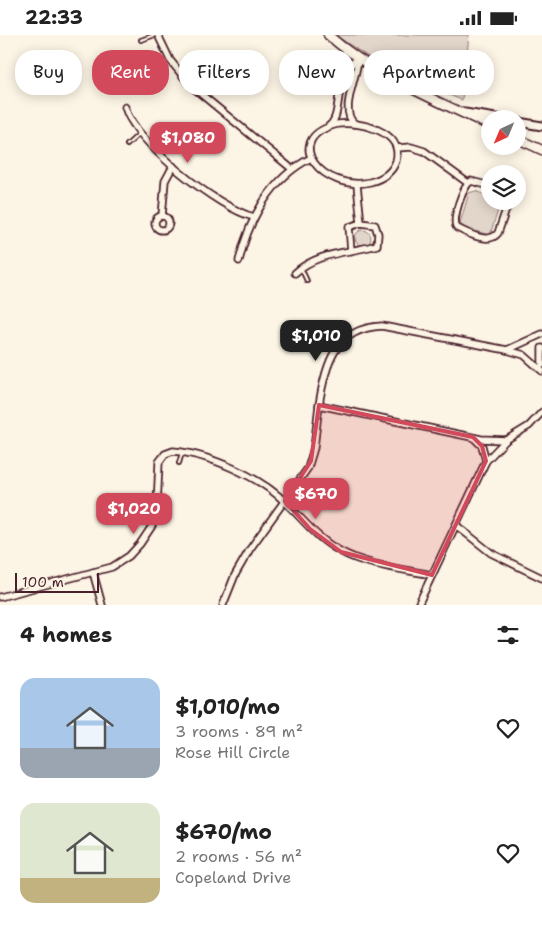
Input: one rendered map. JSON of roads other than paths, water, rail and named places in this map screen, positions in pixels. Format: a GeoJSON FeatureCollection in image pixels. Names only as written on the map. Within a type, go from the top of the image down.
{"type":"FeatureCollection","features":[{"type":"Feature","properties":{"kind":"main road"},"geometry":{"type":"LineString","coordinates":[[328,35],[358,58],[394,80],[481,121]]}},
{"type":"Feature","properties":{"kind":"main road"},"geometry":{"type":"LineString","coordinates":[[526,142],[542,149]]}},
{"type":"Feature","properties":{"kind":"street"},"geometry":{"type":"LineString","coordinates":[[157,35],[170,60],[190,85],[292,169]]}},
{"type":"Feature","properties":{"kind":"street"},"geometry":{"type":"LineString","coordinates":[[356,124],[348,115],[347,110],[352,86],[358,72],[358,58]]}},
{"type":"Feature","properties":{"kind":"street"},"geometry":{"type":"LineString","coordinates":[[329,127],[335,119],[341,81],[348,65],[358,58]]}},
{"type":"Feature","properties":{"kind":"street"},"geometry":{"type":"LineString","coordinates":[[125,107],[128,118],[139,134],[173,166],[234,209],[254,217]]}},
{"type":"Feature","properties":{"kind":"street"},"geometry":{"type":"LineString","coordinates":[[464,113],[481,116]]}},
{"type":"Feature","properties":{"kind":"street"},"geometry":{"type":"LineString","coordinates":[[526,123],[542,126]]}},
{"type":"Feature","properties":{"kind":"street"},"geometry":{"type":"LineString","coordinates":[[356,124],[386,135],[394,141],[397,148],[395,164],[387,174],[376,181],[357,185],[332,179],[320,170],[310,158],[309,147],[312,139],[319,131],[329,127],[356,124]]}},
{"type":"Feature","properties":{"kind":"street"},"geometry":{"type":"LineString","coordinates":[[397,148],[408,147],[424,151],[468,183]]}},
{"type":"Feature","properties":{"kind":"street"},"geometry":{"type":"LineString","coordinates":[[239,261],[254,217],[269,193],[292,169],[310,158]]}},
{"type":"Feature","properties":{"kind":"street"},"geometry":{"type":"LineString","coordinates":[[162,216],[165,181],[173,166]]}},
{"type":"Feature","properties":{"kind":"street"},"geometry":{"type":"LineString","coordinates":[[468,183],[475,181],[481,183]]}},
{"type":"Feature","properties":{"kind":"street"},"geometry":{"type":"LineString","coordinates":[[468,183],[454,221],[458,229],[487,239],[494,238],[498,233],[505,210]]}},
{"type":"Feature","properties":{"kind":"street"},"geometry":{"type":"LineString","coordinates":[[357,185],[361,223]]}},
{"type":"Feature","properties":{"kind":"street"},"geometry":{"type":"LineString","coordinates":[[295,273],[301,267],[320,257],[351,251],[378,244],[376,226],[361,223],[352,225],[348,229],[351,251]]}},
{"type":"Feature","properties":{"kind":"street"},"geometry":{"type":"LineString","coordinates":[[223,605],[235,575],[246,555],[310,463],[314,448],[323,375],[331,357],[347,338],[367,328],[390,326],[508,349],[524,355],[542,371]]}},
{"type":"Feature","properties":{"kind":"street"},"geometry":{"type":"LineString","coordinates":[[508,349],[542,334]]}},
{"type":"Feature","properties":{"kind":"street"},"geometry":{"type":"LineString","coordinates":[[542,348],[542,365]]}},
{"type":"Feature","properties":{"kind":"street"},"geometry":{"type":"LineString","coordinates":[[319,405],[473,437],[506,440]]}},
{"type":"Feature","properties":{"kind":"street"},"geometry":{"type":"LineString","coordinates":[[418,605],[457,526],[486,461],[506,440],[530,426],[542,412]]}},
{"type":"Feature","properties":{"kind":"street"},"geometry":{"type":"LineString","coordinates":[[473,437],[482,446],[486,461]]}},
{"type":"Feature","properties":{"kind":"street"},"geometry":{"type":"LineString","coordinates":[[0,597],[116,565],[129,556],[149,531],[156,513],[160,461],[168,452],[182,452],[240,472],[285,501],[317,536],[341,552],[360,559],[432,575]]}},
{"type":"Feature","properties":{"kind":"street"},"geometry":{"type":"LineString","coordinates":[[457,526],[491,553],[542,577]]}},
{"type":"Feature","properties":{"kind":"street"},"geometry":{"type":"LineString","coordinates":[[93,572],[102,605]]}},
{"type":"Feature","properties":{"kind":"lane"},"geometry":{"type":"LineString","coordinates":[[141,40],[157,35]]}},
{"type":"Feature","properties":{"kind":"lane"},"geometry":{"type":"LineString","coordinates":[[127,145],[139,134]]}},
{"type":"Feature","properties":{"kind":"lane"},"geometry":{"type":"LineString","coordinates":[[301,267],[307,281]]}},
{"type":"Feature","properties":{"kind":"lane"},"geometry":{"type":"LineString","coordinates":[[179,463],[182,452]]}}]}
